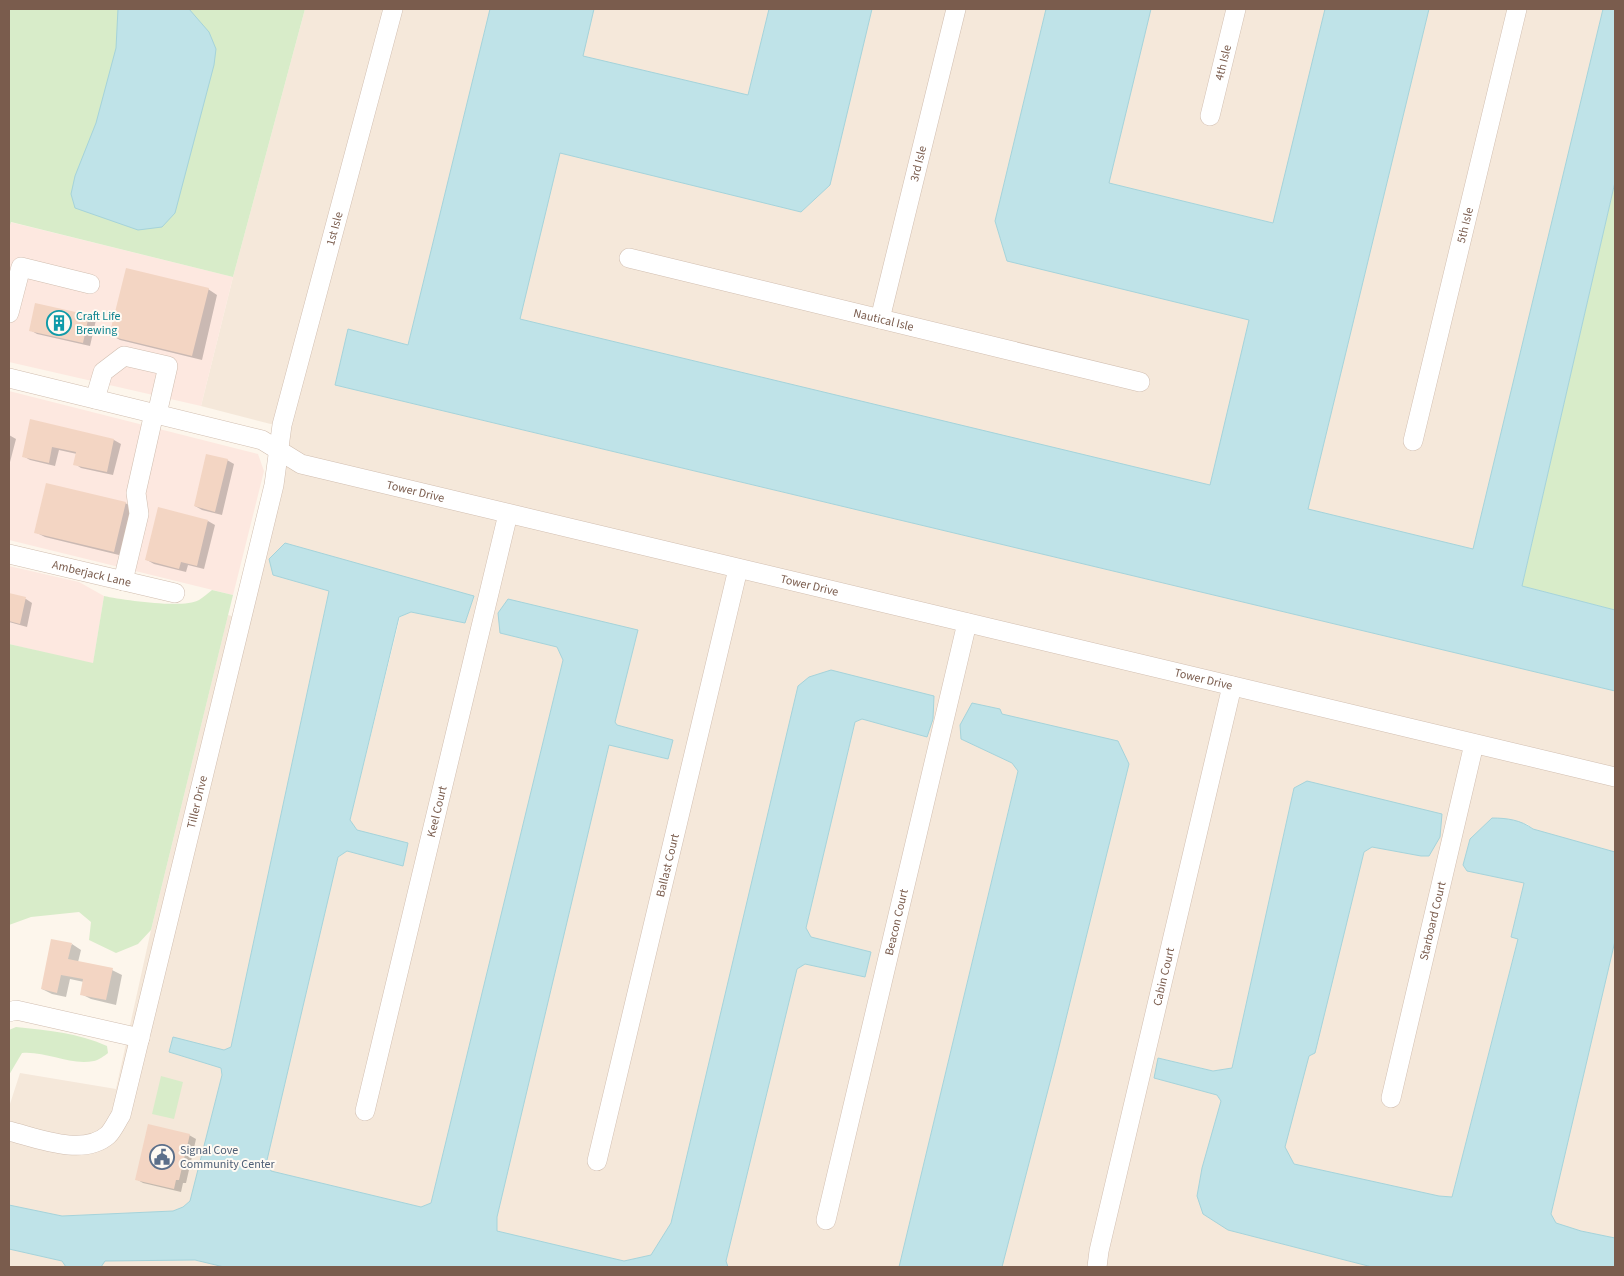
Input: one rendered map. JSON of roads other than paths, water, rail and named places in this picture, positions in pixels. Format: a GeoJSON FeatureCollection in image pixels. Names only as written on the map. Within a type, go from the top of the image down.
{"type":"FeatureCollection","features":[{"type":"Feature","properties":{"kind":"street","name":"1st Isle"},"geometry":{"type":"LineString","coordinates":[[278,450],[282,425],[393,9]]}},
{"type":"Feature","properties":{"kind":"street","name":"3rd Isle"},"geometry":{"type":"LineString","coordinates":[[880,319],[956,9]]}},
{"type":"Feature","properties":{"kind":"street","name":"4th Isle"},"geometry":{"type":"LineString","coordinates":[[1210,116],[1236,9]]}},
{"type":"Feature","properties":{"kind":"street","name":"5th Isle"},"geometry":{"type":"LineString","coordinates":[[1413,441],[1517,9]]}},
{"type":"Feature","properties":{"kind":"street","name":"Nautical Isle"},"geometry":{"type":"LineString","coordinates":[[629,258],[1140,382]]}},
{"type":"Feature","properties":{"kind":"street"},"geometry":{"type":"LineString","coordinates":[[9,314],[21,267],[90,284]]}},
{"type":"Feature","properties":{"kind":"street"},"geometry":{"type":"LineString","coordinates":[[96,399],[103,372],[124,356],[168,366],[136,493],[139,514],[123,581]]}},
{"type":"Feature","properties":{"kind":"street","name":"Tower Drive"},"geometry":{"type":"LineString","coordinates":[[9,378],[262,440],[301,464],[1615,778]]}},
{"type":"Feature","properties":{"kind":"street","name":"Tiller Drive"},"geometry":{"type":"LineString","coordinates":[[9,1131],[56,1143],[80,1146],[108,1135],[121,1115],[271,495],[278,450]]}},
{"type":"Feature","properties":{"kind":"street","name":"Keel Court"},"geometry":{"type":"LineString","coordinates":[[365,1111],[508,514]]}},
{"type":"Feature","properties":{"kind":"street","name":"Amberjack Lane"},"geometry":{"type":"LineString","coordinates":[[9,554],[175,593]]}},
{"type":"Feature","properties":{"kind":"street","name":"Ballast Court"},"geometry":{"type":"LineString","coordinates":[[596,1161],[738,569]]}},
{"type":"Feature","properties":{"kind":"street","name":"Beacon Court"},"geometry":{"type":"LineString","coordinates":[[826,1220],[967,623]]}},
{"type":"Feature","properties":{"kind":"street","name":"Cabin Court"},"geometry":{"type":"LineString","coordinates":[[1097,1267],[1099,1251],[1232,686]]}},
{"type":"Feature","properties":{"kind":"street","name":"Starboard Court"},"geometry":{"type":"LineString","coordinates":[[1391,1098],[1474,744]]}},
{"type":"Feature","properties":{"kind":"street"},"geometry":{"type":"LineString","coordinates":[[9,1012],[16,1010],[140,1038]]}},
{"type":"Feature","properties":{"kind":"water"},"geometry":{"type":"Polygon","coordinates":[[[118,9],[189,9],[209,32],[216,49],[214,65],[175,213],[162,227],[138,230],[75,208],[71,194],[75,176],[96,123],[116,48],[118,9]]]}},
{"type":"Feature","properties":{"kind":"water"},"geometry":{"type":"Polygon","coordinates":[[[490,9],[594,9],[583,56],[748,95],[769,9],[872,9],[830,185],[801,212],[560,153],[520,319],[1210,485],[1249,320],[1007,261],[995,221],[1046,9],[1151,9],[1109,183],[1273,223],[1325,9],[1429,9],[1308,509],[1473,549],[1603,9],[1615,9],[1615,182],[1522,586],[1615,610],[1615,691],[335,385],[348,329],[408,345],[490,9]]]}},
{"type":"Feature","properties":{"kind":"water"},"geometry":{"type":"Polygon","coordinates":[[[285,543],[474,596],[465,623],[411,612],[399,617],[350,820],[357,830],[408,843],[403,866],[347,851],[338,857],[267,1160],[271,1171],[421,1207],[431,1203],[563,660],[557,647],[500,633],[498,613],[508,599],[638,630],[615,722],[617,725],[673,740],[668,759],[609,745],[497,1217],[497,1231],[624,1261],[651,1255],[671,1223],[798,686],[809,677],[831,670],[934,696],[933,719],[927,737],[862,719],[855,722],[806,928],[811,937],[871,952],[865,977],[805,964],[797,969],[726,1261],[728,1267],[224,1267],[195,1260],[105,1261],[101,1267],[66,1267],[62,1261],[9,1249],[9,1205],[62,1216],[173,1211],[183,1207],[190,1201],[222,1075],[221,1068],[169,1052],[173,1037],[224,1050],[231,1047],[329,591],[273,575],[269,559],[285,543]]]}},
{"type":"Feature","properties":{"kind":"water"},"geometry":{"type":"Polygon","coordinates":[[[972,703],[1000,709],[1002,714],[1118,741],[1129,764],[1002,1267],[899,1267],[1018,771],[1012,763],[961,739],[960,725],[972,703]]]}},
{"type":"Feature","properties":{"kind":"water"},"geometry":{"type":"Polygon","coordinates":[[[1307,781],[1442,814],[1440,837],[1429,856],[1372,847],[1364,852],[1315,1053],[1309,1056],[1285,1147],[1294,1164],[1439,1196],[1452,1197],[1518,939],[1511,937],[1524,883],[1467,871],[1463,865],[1470,839],[1492,818],[1503,818],[1514,820],[1533,829],[1615,852],[1615,941],[1551,1214],[1556,1223],[1581,1231],[1615,1238],[1615,1267],[1372,1267],[1228,1230],[1203,1214],[1197,1196],[1202,1168],[1221,1101],[1217,1095],[1154,1078],[1158,1058],[1213,1071],[1232,1068],[1294,788],[1307,781]]]}},
{"type":"Feature","properties":{"kind":"place","name":"Craft Life Brewing"},"geometry":{"type":"Point","coordinates":[59,323]}},
{"type":"Feature","properties":{"kind":"place","name":"Signal Cove Community Center"},"geometry":{"type":"Point","coordinates":[162,1157]}}]}
